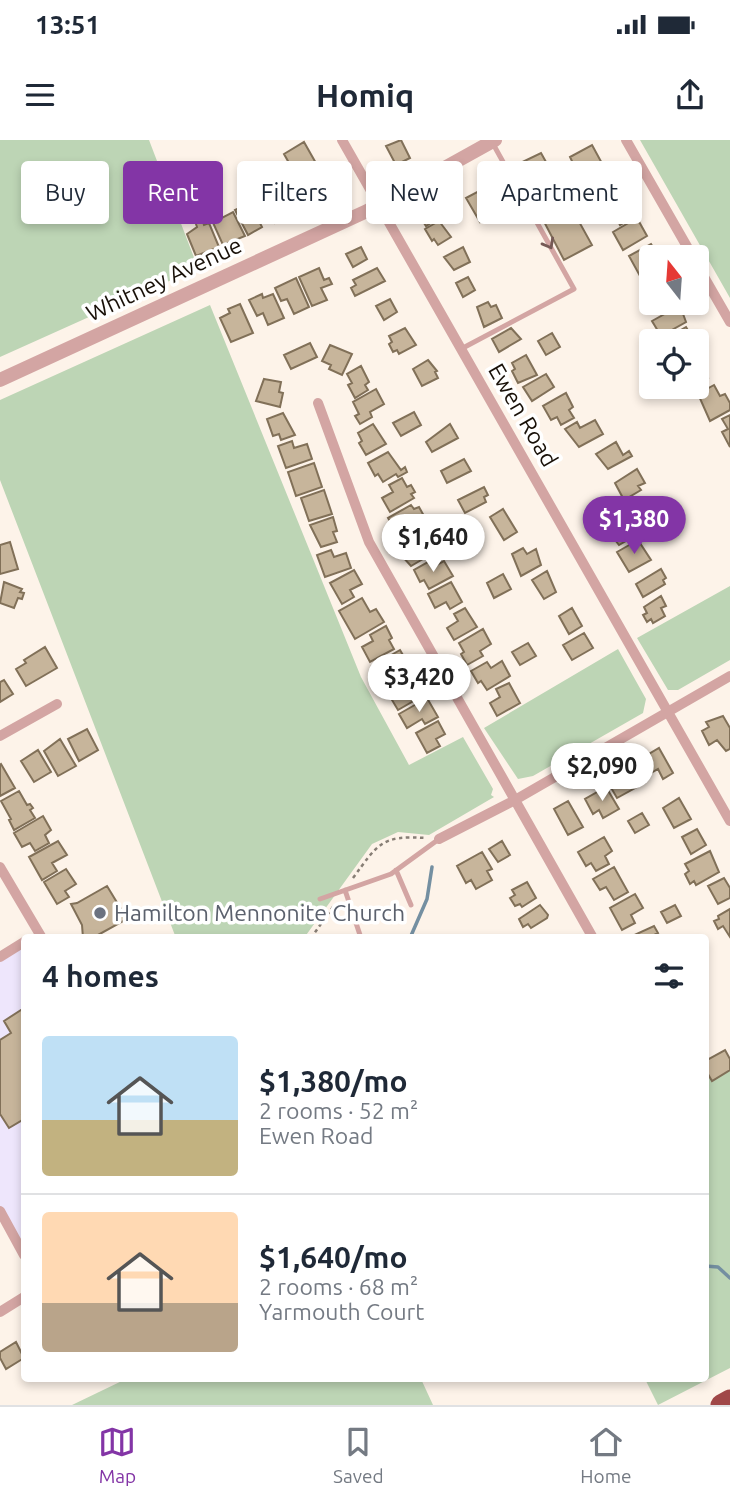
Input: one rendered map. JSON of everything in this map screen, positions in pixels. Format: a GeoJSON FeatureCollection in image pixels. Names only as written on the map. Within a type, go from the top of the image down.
{"type":"FeatureCollection","features":[{"type":"Feature","properties":{"kind":"highway"},"geometry":{"type":"LineString","coordinates":[[721,1405],[730,1401]]}},
{"type":"Feature","properties":{"kind":"street","name":"Ewen Road"},"geometry":{"type":"LineString","coordinates":[[342,140],[366,182]]}},
{"type":"Feature","properties":{"kind":"street"},"geometry":{"type":"LineString","coordinates":[[626,140],[686,245]]}},
{"type":"Feature","properties":{"kind":"street","name":"Whitney Avenue"},"geometry":{"type":"LineString","coordinates":[[458,161],[494,141]]}},
{"type":"Feature","properties":{"kind":"street","name":"Whitney Avenue"},"geometry":{"type":"LineString","coordinates":[[0,380],[366,211]]}},
{"type":"Feature","properties":{"kind":"street","name":"Ewen Road"},"geometry":{"type":"LineString","coordinates":[[390,224],[730,821]]}},
{"type":"Feature","properties":{"kind":"street"},"geometry":{"type":"LineString","coordinates":[[709,286],[730,322]]}},
{"type":"Feature","properties":{"kind":"street"},"geometry":{"type":"LineString","coordinates":[[318,403],[369,542],[591,934]]}},
{"type":"Feature","properties":{"kind":"street"},"geometry":{"type":"LineString","coordinates":[[439,839],[515,800],[730,676]]}},
{"type":"Feature","properties":{"kind":"street"},"geometry":{"type":"LineString","coordinates":[[0,736],[57,704]]}},
{"type":"Feature","properties":{"kind":"street"},"geometry":{"type":"LineString","coordinates":[[0,867],[37,934]]}},
{"type":"Feature","properties":{"kind":"street"},"geometry":{"type":"LineString","coordinates":[[0,957],[21,944]]}},
{"type":"Feature","properties":{"kind":"street"},"geometry":{"type":"LineString","coordinates":[[0,1211],[21,1250]]}},
{"type":"Feature","properties":{"kind":"street"},"geometry":{"type":"LineString","coordinates":[[0,1312],[21,1299]]}},
{"type":"Feature","properties":{"kind":"lane"},"geometry":{"type":"LineString","coordinates":[[461,349],[574,289],[494,141]]}},
{"type":"Feature","properties":{"kind":"lane"},"geometry":{"type":"LineString","coordinates":[[320,899],[396,870],[439,839]]}},
{"type":"Feature","properties":{"kind":"lane"},"geometry":{"type":"LineString","coordinates":[[396,870],[411,905]]}},
{"type":"Feature","properties":{"kind":"lane"},"geometry":{"type":"LineString","coordinates":[[345,890],[360,934]]}},
{"type":"Feature","properties":{"kind":"shaded area"},"geometry":{"type":"Polygon","coordinates":[[[21,946],[21,1247],[0,1208],[0,959],[21,946]]]}},
{"type":"Feature","properties":{"kind":"green space"},"geometry":{"type":"Polygon","coordinates":[[[0,140],[149,140],[157,161],[123,161],[123,224],[181,224],[198,268],[0,357],[0,140]]]}},
{"type":"Feature","properties":{"kind":"green space"},"geometry":{"type":"Polygon","coordinates":[[[640,140],[730,140],[730,298],[709,261],[709,245],[700,245],[640,140]]]}},
{"type":"Feature","properties":{"kind":"green space"},"geometry":{"type":"Polygon","coordinates":[[[210,305],[361,677],[409,765],[463,737],[493,789],[491,795],[494,797],[429,835],[398,832],[372,844],[307,934],[174,934],[0,480],[0,400],[210,305]]]}},
{"type":"Feature","properties":{"kind":"green space"},"geometry":{"type":"Polygon","coordinates":[[[730,586],[730,660],[678,690],[668,690],[637,638],[730,586]]]}},
{"type":"Feature","properties":{"kind":"green space"},"geometry":{"type":"Polygon","coordinates":[[[618,649],[646,699],[643,713],[533,776],[518,779],[484,728],[618,649]]]}},
{"type":"Feature","properties":{"kind":"green space"},"geometry":{"type":"Polygon","coordinates":[[[730,1065],[730,1368],[709,1379],[709,1074],[730,1065]]]}},
{"type":"Feature","properties":{"kind":"green space"},"geometry":{"type":"Polygon","coordinates":[[[120,1382],[422,1382],[433,1405],[72,1405],[120,1382]]]}},
{"type":"Feature","properties":{"kind":"green space"},"geometry":{"type":"Polygon","coordinates":[[[646,1382],[703,1382],[658,1405],[646,1382]]]}},
{"type":"Feature","properties":{"kind":"building"},"geometry":{"type":"Polygon","coordinates":[[[401,140],[410,158],[394,161],[386,146],[401,140]]]}},
{"type":"Feature","properties":{"kind":"building"},"geometry":{"type":"Polygon","coordinates":[[[304,142],[315,161],[288,161],[284,154],[304,142]]]}},
{"type":"Feature","properties":{"kind":"building"},"geometry":{"type":"Polygon","coordinates":[[[592,145],[601,161],[572,161],[570,157],[592,145]]]}},
{"type":"Feature","properties":{"kind":"building"},"geometry":{"type":"Polygon","coordinates":[[[541,153],[545,161],[524,161],[541,153]]]}},
{"type":"Feature","properties":{"kind":"building"},"geometry":{"type":"Polygon","coordinates":[[[477,192],[477,217],[466,198],[477,192]]]}},
{"type":"Feature","properties":{"kind":"building"},"geometry":{"type":"Polygon","coordinates":[[[233,212],[245,236],[223,245],[214,224],[223,224],[223,217],[233,212]]]}},
{"type":"Feature","properties":{"kind":"building"},"geometry":{"type":"Polygon","coordinates":[[[196,224],[209,224],[219,247],[196,256],[187,234],[197,227],[196,224]]]}},
{"type":"Feature","properties":{"kind":"building"},"geometry":{"type":"Polygon","coordinates":[[[242,224],[260,224],[262,227],[248,235],[242,224]]]}},
{"type":"Feature","properties":{"kind":"building"},"geometry":{"type":"Polygon","coordinates":[[[434,224],[441,224],[451,237],[438,245],[434,239],[432,241],[425,229],[434,224]]]}},
{"type":"Feature","properties":{"kind":"building"},"geometry":{"type":"Polygon","coordinates":[[[545,224],[580,224],[592,245],[564,260],[545,224]]]}},
{"type":"Feature","properties":{"kind":"building"},"geometry":{"type":"Polygon","coordinates":[[[627,224],[640,224],[647,236],[623,250],[613,232],[627,224]]]}},
{"type":"Feature","properties":{"kind":"building"},"geometry":{"type":"Polygon","coordinates":[[[361,247],[367,259],[353,267],[346,254],[361,247]]]}},
{"type":"Feature","properties":{"kind":"building"},"geometry":{"type":"Polygon","coordinates":[[[463,247],[470,262],[454,270],[444,257],[463,247]]]}},
{"type":"Feature","properties":{"kind":"building"},"geometry":{"type":"Polygon","coordinates":[[[639,251],[639,274],[629,256],[639,251]]]}},
{"type":"Feature","properties":{"kind":"building"},"geometry":{"type":"Polygon","coordinates":[[[319,268],[324,280],[329,278],[332,284],[321,288],[327,300],[312,306],[299,277],[319,268]]]}},
{"type":"Feature","properties":{"kind":"building"},"geometry":{"type":"Polygon","coordinates":[[[377,268],[385,281],[355,296],[351,288],[356,285],[353,280],[377,268]]]}},
{"type":"Feature","properties":{"kind":"building"},"geometry":{"type":"Polygon","coordinates":[[[468,277],[475,290],[463,297],[456,283],[468,277]]]}},
{"type":"Feature","properties":{"kind":"building"},"geometry":{"type":"Polygon","coordinates":[[[296,278],[309,307],[294,314],[287,299],[281,301],[275,288],[296,278]]]}},
{"type":"Feature","properties":{"kind":"building"},"geometry":{"type":"Polygon","coordinates":[[[262,294],[263,298],[273,294],[284,318],[268,325],[263,313],[257,316],[249,300],[262,294]]]}},
{"type":"Feature","properties":{"kind":"building"},"geometry":{"type":"Polygon","coordinates":[[[390,299],[397,312],[384,320],[376,306],[390,299]]]}},
{"type":"Feature","properties":{"kind":"building"},"geometry":{"type":"Polygon","coordinates":[[[488,302],[491,307],[496,305],[502,318],[484,327],[477,307],[488,302]]]}},
{"type":"Feature","properties":{"kind":"building"},"geometry":{"type":"Polygon","coordinates":[[[240,304],[253,333],[231,342],[220,318],[230,313],[228,309],[240,304]]]}},
{"type":"Feature","properties":{"kind":"building"},"geometry":{"type":"Polygon","coordinates":[[[663,315],[683,315],[686,322],[674,329],[657,329],[652,321],[663,315]]]}},
{"type":"Feature","properties":{"kind":"building"},"geometry":{"type":"Polygon","coordinates":[[[405,328],[416,345],[399,354],[397,350],[393,352],[389,336],[405,328]]]}},
{"type":"Feature","properties":{"kind":"building"},"geometry":{"type":"Polygon","coordinates":[[[511,328],[521,339],[499,352],[492,339],[511,328]]]}},
{"type":"Feature","properties":{"kind":"building"},"geometry":{"type":"Polygon","coordinates":[[[552,333],[560,347],[546,355],[538,341],[552,333]]]}},
{"type":"Feature","properties":{"kind":"building"},"geometry":{"type":"Polygon","coordinates":[[[310,343],[317,357],[291,369],[284,355],[310,343]]]}},
{"type":"Feature","properties":{"kind":"building"},"geometry":{"type":"Polygon","coordinates":[[[330,345],[352,354],[342,375],[329,369],[331,365],[322,361],[330,345]]]}},
{"type":"Feature","properties":{"kind":"building"},"geometry":{"type":"Polygon","coordinates":[[[526,355],[537,375],[518,383],[512,371],[515,369],[512,363],[526,355]]]}},
{"type":"Feature","properties":{"kind":"building"},"geometry":{"type":"Polygon","coordinates":[[[428,360],[437,371],[435,372],[438,378],[422,386],[413,369],[428,360]]]}},
{"type":"Feature","properties":{"kind":"building"},"geometry":{"type":"Polygon","coordinates":[[[361,366],[369,382],[365,385],[368,390],[355,398],[348,385],[352,383],[347,374],[361,366]]]}},
{"type":"Feature","properties":{"kind":"building"},"geometry":{"type":"Polygon","coordinates":[[[546,374],[554,387],[532,401],[523,387],[546,374]]]}},
{"type":"Feature","properties":{"kind":"building"},"geometry":{"type":"Polygon","coordinates":[[[264,379],[281,382],[279,392],[283,393],[280,407],[256,401],[264,379]]]}},
{"type":"Feature","properties":{"kind":"building"},"geometry":{"type":"Polygon","coordinates":[[[714,385],[720,396],[725,394],[730,403],[730,410],[710,421],[700,399],[709,399],[709,388],[714,385]]]}},
{"type":"Feature","properties":{"kind":"building"},"geometry":{"type":"Polygon","coordinates":[[[376,389],[384,404],[370,412],[372,417],[360,424],[355,416],[359,414],[353,402],[376,389]]]}},
{"type":"Feature","properties":{"kind":"building"},"geometry":{"type":"Polygon","coordinates":[[[566,393],[573,407],[569,410],[574,418],[561,425],[557,417],[551,420],[543,406],[566,393]]]}},
{"type":"Feature","properties":{"kind":"building"},"geometry":{"type":"Polygon","coordinates":[[[414,412],[421,425],[401,436],[393,423],[414,412]]]}},
{"type":"Feature","properties":{"kind":"building"},"geometry":{"type":"Polygon","coordinates":[[[283,413],[295,435],[281,440],[279,434],[273,436],[267,419],[283,413]]]}},
{"type":"Feature","properties":{"kind":"building"},"geometry":{"type":"Polygon","coordinates":[[[730,415],[730,447],[722,432],[728,429],[722,419],[730,415]]]}},
{"type":"Feature","properties":{"kind":"building"},"geometry":{"type":"Polygon","coordinates":[[[595,420],[603,434],[579,447],[565,429],[577,422],[580,428],[595,420]]]}},
{"type":"Feature","properties":{"kind":"building"},"geometry":{"type":"Polygon","coordinates":[[[373,424],[386,444],[366,455],[359,443],[362,441],[358,433],[373,424]]]}},
{"type":"Feature","properties":{"kind":"building"},"geometry":{"type":"Polygon","coordinates":[[[450,424],[458,438],[432,452],[426,442],[450,424]]]}},
{"type":"Feature","properties":{"kind":"building"},"geometry":{"type":"Polygon","coordinates":[[[292,441],[294,448],[307,444],[312,459],[286,468],[278,446],[292,441]]]}},
{"type":"Feature","properties":{"kind":"building"},"geometry":{"type":"Polygon","coordinates":[[[616,442],[623,455],[629,451],[632,456],[608,469],[596,454],[616,442]]]}},
{"type":"Feature","properties":{"kind":"building"},"geometry":{"type":"Polygon","coordinates":[[[388,452],[401,470],[405,467],[407,472],[398,477],[396,474],[383,482],[378,474],[375,476],[368,463],[388,452]]]}},
{"type":"Feature","properties":{"kind":"building"},"geometry":{"type":"Polygon","coordinates":[[[464,459],[471,471],[447,483],[441,471],[464,459]]]}},
{"type":"Feature","properties":{"kind":"building"},"geometry":{"type":"Polygon","coordinates":[[[314,463],[322,487],[296,496],[288,472],[314,463]]]}},
{"type":"Feature","properties":{"kind":"building"},"geometry":{"type":"Polygon","coordinates":[[[637,469],[645,483],[638,486],[641,490],[624,500],[615,483],[637,469]]]}},
{"type":"Feature","properties":{"kind":"building"},"geometry":{"type":"Polygon","coordinates":[[[402,478],[407,487],[411,485],[415,492],[411,494],[414,498],[390,512],[382,498],[393,492],[389,485],[402,478]]]}},
{"type":"Feature","properties":{"kind":"building"},"geometry":{"type":"Polygon","coordinates":[[[484,487],[488,495],[484,497],[486,502],[465,513],[458,500],[484,487]]]}},
{"type":"Feature","properties":{"kind":"building"},"geometry":{"type":"Polygon","coordinates":[[[324,490],[332,514],[309,521],[301,498],[324,490]]]}},
{"type":"Feature","properties":{"kind":"building"},"geometry":{"type":"Polygon","coordinates":[[[411,505],[414,509],[419,507],[424,516],[419,518],[423,525],[411,532],[407,526],[396,532],[388,518],[411,505]]]}},
{"type":"Feature","properties":{"kind":"building"},"geometry":{"type":"Polygon","coordinates":[[[503,509],[517,532],[504,540],[490,517],[503,509]]]}},
{"type":"Feature","properties":{"kind":"building"},"geometry":{"type":"Polygon","coordinates":[[[625,515],[628,521],[632,519],[634,523],[631,525],[636,535],[619,545],[605,527],[625,515]]]}},
{"type":"Feature","properties":{"kind":"building"},"geometry":{"type":"Polygon","coordinates":[[[333,517],[337,531],[333,532],[337,542],[321,547],[310,525],[333,517]]]}},
{"type":"Feature","properties":{"kind":"building"},"geometry":{"type":"Polygon","coordinates":[[[427,529],[439,551],[430,556],[425,551],[428,556],[411,566],[401,555],[408,551],[403,542],[427,529]]]}},
{"type":"Feature","properties":{"kind":"building"},"geometry":{"type":"Polygon","coordinates":[[[638,540],[651,560],[629,572],[617,552],[638,540]]]}},
{"type":"Feature","properties":{"kind":"building"},"geometry":{"type":"Polygon","coordinates":[[[10,542],[18,569],[0,574],[0,545],[10,542]]]}},
{"type":"Feature","properties":{"kind":"building"},"geometry":{"type":"Polygon","coordinates":[[[523,548],[527,554],[536,549],[541,565],[521,576],[512,554],[523,548]]]}},
{"type":"Feature","properties":{"kind":"building"},"geometry":{"type":"Polygon","coordinates":[[[331,550],[334,557],[346,553],[351,568],[325,577],[317,555],[331,550]]]}},
{"type":"Feature","properties":{"kind":"building"},"geometry":{"type":"Polygon","coordinates":[[[430,561],[433,567],[444,561],[453,576],[429,589],[424,580],[420,582],[414,570],[430,561]]]}},
{"type":"Feature","properties":{"kind":"building"},"geometry":{"type":"Polygon","coordinates":[[[661,569],[666,578],[663,580],[665,584],[643,597],[636,584],[661,569]]]}},
{"type":"Feature","properties":{"kind":"building"},"geometry":{"type":"Polygon","coordinates":[[[354,570],[362,584],[350,590],[354,597],[342,604],[330,583],[354,570]]]}},
{"type":"Feature","properties":{"kind":"building"},"geometry":{"type":"Polygon","coordinates":[[[547,571],[556,592],[544,599],[532,580],[547,571]]]}},
{"type":"Feature","properties":{"kind":"building"},"geometry":{"type":"Polygon","coordinates":[[[503,574],[511,589],[494,598],[487,583],[503,574]]]}},
{"type":"Feature","properties":{"kind":"building"},"geometry":{"type":"Polygon","coordinates":[[[4,582],[22,589],[20,592],[24,593],[22,599],[18,598],[14,608],[0,603],[4,582]]]}},
{"type":"Feature","properties":{"kind":"building"},"geometry":{"type":"Polygon","coordinates":[[[451,582],[462,602],[450,609],[446,602],[435,608],[428,594],[451,582]]]}},
{"type":"Feature","properties":{"kind":"building"},"geometry":{"type":"Polygon","coordinates":[[[661,596],[666,606],[661,608],[665,616],[653,623],[651,619],[647,622],[643,615],[647,613],[644,607],[661,596]]]}},
{"type":"Feature","properties":{"kind":"building"},"geometry":{"type":"Polygon","coordinates":[[[362,598],[370,612],[376,609],[384,622],[355,639],[339,611],[362,598]]]}},
{"type":"Feature","properties":{"kind":"building"},"geometry":{"type":"Polygon","coordinates":[[[465,608],[477,627],[454,640],[447,628],[458,621],[454,614],[465,608]]]}},
{"type":"Feature","properties":{"kind":"building"},"geometry":{"type":"Polygon","coordinates":[[[572,608],[582,626],[569,634],[559,616],[572,608]]]}},
{"type":"Feature","properties":{"kind":"building"},"geometry":{"type":"Polygon","coordinates":[[[386,626],[394,649],[370,662],[362,647],[373,641],[370,635],[386,626]]]}},
{"type":"Feature","properties":{"kind":"building"},"geometry":{"type":"Polygon","coordinates":[[[483,629],[491,644],[480,651],[483,656],[467,665],[459,643],[483,629]]]}},
{"type":"Feature","properties":{"kind":"building"},"geometry":{"type":"Polygon","coordinates":[[[584,633],[593,648],[572,660],[563,645],[584,633]]]}},
{"type":"Feature","properties":{"kind":"building"},"geometry":{"type":"Polygon","coordinates":[[[528,643],[536,656],[520,665],[512,652],[528,643]]]}},
{"type":"Feature","properties":{"kind":"building"},"geometry":{"type":"Polygon","coordinates":[[[45,647],[57,668],[26,686],[16,669],[26,663],[24,660],[45,647]]]}},
{"type":"Feature","properties":{"kind":"building"},"geometry":{"type":"Polygon","coordinates":[[[400,650],[411,669],[398,677],[395,671],[380,680],[372,666],[400,650]]]}},
{"type":"Feature","properties":{"kind":"building"},"geometry":{"type":"Polygon","coordinates":[[[502,661],[510,676],[487,690],[481,681],[478,683],[471,671],[487,662],[491,668],[502,661]]]}},
{"type":"Feature","properties":{"kind":"building"},"geometry":{"type":"Polygon","coordinates":[[[414,675],[422,696],[398,710],[389,695],[400,689],[398,684],[414,675]]]}},
{"type":"Feature","properties":{"kind":"building"},"geometry":{"type":"Polygon","coordinates":[[[4,680],[13,694],[0,702],[0,682],[4,680]]]}},
{"type":"Feature","properties":{"kind":"building"},"geometry":{"type":"Polygon","coordinates":[[[509,683],[520,703],[497,716],[490,703],[500,697],[496,689],[509,683]]]}},
{"type":"Feature","properties":{"kind":"building"},"geometry":{"type":"Polygon","coordinates":[[[427,698],[438,717],[425,724],[422,719],[407,728],[399,714],[427,698]]]}},
{"type":"Feature","properties":{"kind":"building"},"geometry":{"type":"Polygon","coordinates":[[[723,716],[730,728],[730,749],[726,751],[717,740],[709,745],[702,731],[709,727],[706,722],[723,716]]]}},
{"type":"Feature","properties":{"kind":"building"},"geometry":{"type":"Polygon","coordinates":[[[438,721],[445,734],[436,739],[440,746],[427,753],[416,733],[438,721]]]}},
{"type":"Feature","properties":{"kind":"building"},"geometry":{"type":"Polygon","coordinates":[[[87,729],[98,750],[79,761],[68,739],[87,729]]]}},
{"type":"Feature","properties":{"kind":"building"},"geometry":{"type":"Polygon","coordinates":[[[60,739],[76,766],[58,776],[44,751],[60,739]]]}},
{"type":"Feature","properties":{"kind":"building"},"geometry":{"type":"Polygon","coordinates":[[[659,748],[673,773],[663,779],[658,769],[646,776],[637,761],[659,748]]]}},
{"type":"Feature","properties":{"kind":"building"},"geometry":{"type":"Polygon","coordinates":[[[38,750],[51,772],[34,782],[21,761],[38,750]]]}},
{"type":"Feature","properties":{"kind":"building"},"geometry":{"type":"Polygon","coordinates":[[[633,764],[644,783],[617,798],[606,779],[633,764]]]}},
{"type":"Feature","properties":{"kind":"building"},"geometry":{"type":"Polygon","coordinates":[[[0,765],[15,788],[0,796],[0,765]]]}},
{"type":"Feature","properties":{"kind":"building"},"geometry":{"type":"Polygon","coordinates":[[[606,787],[619,809],[603,818],[599,810],[593,814],[585,799],[606,787]]]}},
{"type":"Feature","properties":{"kind":"building"},"geometry":{"type":"Polygon","coordinates":[[[19,791],[27,805],[30,804],[33,808],[30,810],[35,818],[14,830],[1,801],[19,791]]]}},
{"type":"Feature","properties":{"kind":"building"},"geometry":{"type":"Polygon","coordinates":[[[679,798],[691,819],[674,828],[663,808],[679,798]]]}},
{"type":"Feature","properties":{"kind":"building"},"geometry":{"type":"Polygon","coordinates":[[[568,801],[583,827],[568,835],[554,809],[568,801]]]}},
{"type":"Feature","properties":{"kind":"building"},"geometry":{"type":"Polygon","coordinates":[[[642,813],[649,825],[635,833],[628,821],[642,813]]]}},
{"type":"Feature","properties":{"kind":"building"},"geometry":{"type":"Polygon","coordinates":[[[43,816],[51,830],[45,835],[49,843],[35,851],[30,843],[22,847],[14,833],[43,816]]]}},
{"type":"Feature","properties":{"kind":"building"},"geometry":{"type":"Polygon","coordinates":[[[697,829],[706,845],[691,854],[682,837],[697,829]]]}},
{"type":"Feature","properties":{"kind":"building"},"geometry":{"type":"Polygon","coordinates":[[[604,837],[612,851],[605,856],[609,864],[596,871],[591,863],[586,866],[578,852],[604,837]]]}},
{"type":"Feature","properties":{"kind":"building"},"geometry":{"type":"Polygon","coordinates":[[[58,841],[67,855],[52,863],[57,871],[42,880],[29,857],[58,841]]]}},
{"type":"Feature","properties":{"kind":"building"},"geometry":{"type":"Polygon","coordinates":[[[502,841],[510,855],[498,862],[489,849],[502,841]]]}},
{"type":"Feature","properties":{"kind":"building"},"geometry":{"type":"Polygon","coordinates":[[[710,851],[719,872],[696,885],[694,881],[690,884],[685,874],[689,871],[685,864],[710,851]]]}},
{"type":"Feature","properties":{"kind":"building"},"geometry":{"type":"Polygon","coordinates":[[[482,852],[492,869],[487,871],[492,880],[476,889],[471,880],[466,883],[457,866],[482,852]]]}},
{"type":"Feature","properties":{"kind":"building"},"geometry":{"type":"Polygon","coordinates":[[[614,867],[628,892],[614,900],[606,887],[600,890],[593,879],[614,867]]]}},
{"type":"Feature","properties":{"kind":"building"},"geometry":{"type":"Polygon","coordinates":[[[66,869],[76,884],[65,891],[69,897],[57,904],[44,882],[66,869]]]}},
{"type":"Feature","properties":{"kind":"building"},"geometry":{"type":"Polygon","coordinates":[[[724,878],[730,888],[730,898],[718,904],[708,886],[724,878]]]}},
{"type":"Feature","properties":{"kind":"building"},"geometry":{"type":"Polygon","coordinates":[[[527,882],[536,898],[522,907],[520,904],[515,906],[510,898],[515,895],[512,890],[527,882]]]}},
{"type":"Feature","properties":{"kind":"building","name":"Hamilton Mennonite Church"},"geometry":{"type":"Polygon","coordinates":[[[107,886],[127,919],[100,934],[83,934],[82,925],[71,904],[107,886]]]}},
{"type":"Feature","properties":{"kind":"building"},"geometry":{"type":"Polygon","coordinates":[[[635,894],[643,908],[631,915],[635,923],[622,930],[610,908],[635,894]]]}},
{"type":"Feature","properties":{"kind":"building"},"geometry":{"type":"Polygon","coordinates":[[[540,905],[548,915],[547,918],[531,928],[528,924],[523,927],[519,919],[540,905]]]}},
{"type":"Feature","properties":{"kind":"building"},"geometry":{"type":"Polygon","coordinates":[[[675,905],[681,916],[667,923],[661,912],[675,905]]]}},
{"type":"Feature","properties":{"kind":"building"},"geometry":{"type":"Polygon","coordinates":[[[730,909],[730,937],[723,926],[718,929],[714,921],[730,909]]]}},
{"type":"Feature","properties":{"kind":"building"},"geometry":{"type":"Polygon","coordinates":[[[654,926],[658,933],[656,934],[636,934],[654,926]]]}},
{"type":"Feature","properties":{"kind":"building"},"geometry":{"type":"Polygon","coordinates":[[[21,1010],[21,1121],[9,1128],[0,1114],[0,1040],[11,1033],[4,1021],[21,1010]]]}},
{"type":"Feature","properties":{"kind":"building"},"geometry":{"type":"Polygon","coordinates":[[[725,1050],[730,1059],[730,1070],[712,1081],[709,1076],[709,1059],[725,1050]]]}},
{"type":"Feature","properties":{"kind":"building"},"geometry":{"type":"Polygon","coordinates":[[[16,1342],[21,1352],[21,1360],[6,1369],[0,1352],[16,1342]]]}},
{"type":"Feature","properties":{"kind":"waterway"},"geometry":{"type":"LineString","coordinates":[[412,934],[427,899],[432,867]]}},
{"type":"Feature","properties":{"kind":"waterway"},"geometry":{"type":"LineString","coordinates":[[709,1266],[718,1267],[730,1278]]}},
{"type":"Feature","properties":{"kind":"place","name":"Hamilton Mennonite Church"},"geometry":{"type":"Point","coordinates":[100,913]}}]}
